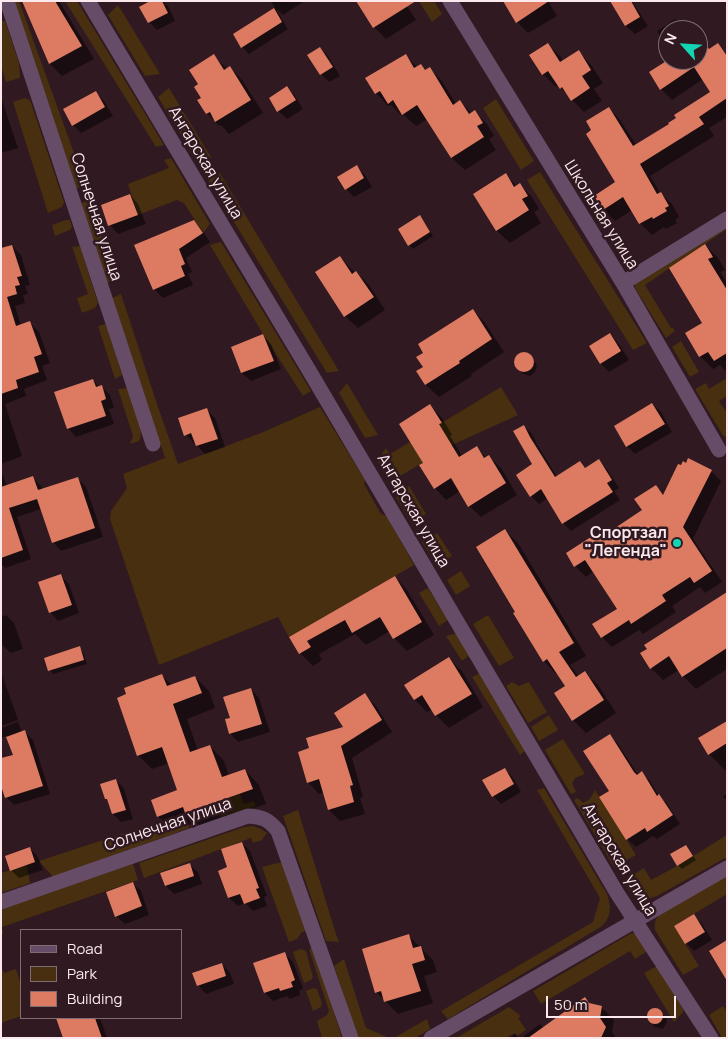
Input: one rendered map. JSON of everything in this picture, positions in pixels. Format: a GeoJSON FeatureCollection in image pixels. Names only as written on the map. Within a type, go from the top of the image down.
{"type":"FeatureCollection","features":[{"type":"Feature","properties":{"kind":"street","name":"Солнечная улица"},"geometry":{"type":"LineString","coordinates":[[6,1],[153,444]]}},
{"type":"Feature","properties":{"kind":"street","name":"Ангарская улица"},"geometry":{"type":"LineString","coordinates":[[88,1],[310,372],[613,886],[711,1038]]}},
{"type":"Feature","properties":{"kind":"street","name":"Школьная улица"},"geometry":{"type":"LineString","coordinates":[[450,1],[623,283],[719,450]]}},
{"type":"Feature","properties":{"kind":"street"},"geometry":{"type":"LineString","coordinates":[[623,283],[727,219]]}},
{"type":"Feature","properties":{"kind":"street","name":"Солнечная улица"},"geometry":{"type":"LineString","coordinates":[[1,902],[248,816],[260,817],[270,821],[278,831],[351,1038]]}},
{"type":"Feature","properties":{"kind":"street"},"geometry":{"type":"LineString","coordinates":[[431,1038],[727,868]]}},
{"type":"Feature","properties":{"kind":"green space"},"geometry":{"type":"Polygon","coordinates":[[[13,1],[19,1],[86,186],[75,189],[13,1]]]}},
{"type":"Feature","properties":{"kind":"green space"},"geometry":{"type":"Polygon","coordinates":[[[65,1],[77,1],[164,145],[156,147],[65,1]]]}},
{"type":"Feature","properties":{"kind":"green space"},"geometry":{"type":"Polygon","coordinates":[[[419,1],[434,1],[442,14],[432,22],[419,1]]]}},
{"type":"Feature","properties":{"kind":"green space"},"geometry":{"type":"Polygon","coordinates":[[[118,5],[160,74],[145,76],[108,15],[118,5]]]}},
{"type":"Feature","properties":{"kind":"green space"},"geometry":{"type":"Polygon","coordinates":[[[1,21],[5,21],[19,63],[20,78],[6,82],[1,66],[1,21]]]}},
{"type":"Feature","properties":{"kind":"green space"},"geometry":{"type":"Polygon","coordinates":[[[169,88],[211,157],[199,165],[158,97],[169,88]]]}},
{"type":"Feature","properties":{"kind":"green space"},"geometry":{"type":"Polygon","coordinates":[[[25,98],[30,100],[64,202],[62,207],[48,213],[13,102],[25,98]]]}},
{"type":"Feature","properties":{"kind":"green space"},"geometry":{"type":"Polygon","coordinates":[[[496,99],[534,161],[521,170],[483,108],[496,99]]]}},
{"type":"Feature","properties":{"kind":"green space"},"geometry":{"type":"Polygon","coordinates":[[[171,158],[210,224],[203,233],[184,203],[177,200],[138,215],[128,184],[169,168],[164,160],[171,158]]]}},
{"type":"Feature","properties":{"kind":"green space"},"geometry":{"type":"Polygon","coordinates":[[[540,172],[647,343],[633,350],[527,180],[540,172]]]}},
{"type":"Feature","properties":{"kind":"green space"},"geometry":{"type":"Polygon","coordinates":[[[220,173],[339,371],[327,373],[208,180],[220,173]]]}},
{"type":"Feature","properties":{"kind":"green space"},"geometry":{"type":"Polygon","coordinates":[[[90,199],[117,280],[106,283],[80,204],[90,199]]]}},
{"type":"Feature","properties":{"kind":"green space"},"geometry":{"type":"Polygon","coordinates":[[[70,220],[72,227],[70,230],[55,236],[52,225],[70,220]]]}},
{"type":"Feature","properties":{"kind":"green space"},"geometry":{"type":"Polygon","coordinates":[[[727,223],[727,229],[645,285],[671,328],[675,331],[666,338],[635,288],[635,283],[727,223]]]}},
{"type":"Feature","properties":{"kind":"green space"},"geometry":{"type":"Polygon","coordinates":[[[221,242],[311,391],[303,396],[263,334],[210,245],[221,242]]]}},
{"type":"Feature","properties":{"kind":"green space"},"geometry":{"type":"Polygon","coordinates":[[[80,246],[98,303],[95,308],[82,313],[77,298],[88,294],[72,247],[80,246]]]}},
{"type":"Feature","properties":{"kind":"green space"},"geometry":{"type":"Polygon","coordinates":[[[121,294],[178,464],[261,433],[320,407],[365,480],[364,484],[381,514],[387,516],[414,565],[289,637],[278,617],[159,665],[110,519],[111,511],[127,488],[123,474],[165,458],[112,298],[121,294]]]}},
{"type":"Feature","properties":{"kind":"green space"},"geometry":{"type":"Polygon","coordinates":[[[106,324],[122,375],[115,379],[98,326],[106,324]]]}},
{"type":"Feature","properties":{"kind":"green space"},"geometry":{"type":"Polygon","coordinates":[[[681,341],[699,372],[690,377],[672,347],[681,341]]]}},
{"type":"Feature","properties":{"kind":"green space"},"geometry":{"type":"Polygon","coordinates":[[[727,378],[727,396],[719,401],[727,413],[727,435],[724,437],[695,389],[706,383],[709,389],[727,378]]]}},
{"type":"Feature","properties":{"kind":"green space"},"geometry":{"type":"Polygon","coordinates":[[[347,383],[378,435],[365,438],[339,393],[347,383]]]}},
{"type":"Feature","properties":{"kind":"green space"},"geometry":{"type":"Polygon","coordinates":[[[501,387],[518,415],[452,445],[402,475],[388,477],[377,460],[386,448],[390,454],[501,387]]]}},
{"type":"Feature","properties":{"kind":"green space"},"geometry":{"type":"Polygon","coordinates":[[[128,388],[138,415],[141,430],[139,441],[130,444],[133,436],[118,389],[128,388]]]}},
{"type":"Feature","properties":{"kind":"green space"},"geometry":{"type":"Polygon","coordinates":[[[409,486],[426,514],[412,523],[396,497],[409,486]]]}},
{"type":"Feature","properties":{"kind":"green space"},"geometry":{"type":"Polygon","coordinates":[[[437,533],[452,556],[436,565],[422,542],[437,533]]]}},
{"type":"Feature","properties":{"kind":"green space"},"geometry":{"type":"Polygon","coordinates":[[[461,571],[470,586],[456,595],[447,580],[461,571]]]}},
{"type":"Feature","properties":{"kind":"green space"},"geometry":{"type":"Polygon","coordinates":[[[428,588],[448,620],[439,626],[419,593],[428,588]]]}},
{"type":"Feature","properties":{"kind":"green space"},"geometry":{"type":"Polygon","coordinates":[[[488,615],[514,658],[499,666],[473,624],[488,615]]]}},
{"type":"Feature","properties":{"kind":"green space"},"geometry":{"type":"Polygon","coordinates":[[[457,633],[470,655],[462,661],[446,636],[457,633]]]}},
{"type":"Feature","properties":{"kind":"green space"},"geometry":{"type":"Polygon","coordinates":[[[480,673],[526,750],[520,755],[472,677],[480,673]]]}},
{"type":"Feature","properties":{"kind":"green space"},"geometry":{"type":"Polygon","coordinates":[[[512,682],[519,686],[529,682],[547,712],[528,723],[506,686],[512,682]]]}},
{"type":"Feature","properties":{"kind":"green space"},"geometry":{"type":"Polygon","coordinates":[[[549,715],[558,730],[539,741],[531,727],[549,715]]]}},
{"type":"Feature","properties":{"kind":"green space"},"geometry":{"type":"Polygon","coordinates":[[[563,739],[585,774],[575,778],[572,784],[576,792],[571,794],[545,750],[563,739]]]}},
{"type":"Feature","properties":{"kind":"green space"},"geometry":{"type":"Polygon","coordinates":[[[544,788],[607,894],[610,907],[608,918],[602,926],[448,1019],[441,1011],[593,922],[600,898],[537,790],[544,788]]]}},
{"type":"Feature","properties":{"kind":"green space"},"geometry":{"type":"Polygon","coordinates":[[[595,790],[636,855],[614,867],[574,800],[578,798],[583,803],[590,799],[595,790]]]}},
{"type":"Feature","properties":{"kind":"green space"},"geometry":{"type":"Polygon","coordinates":[[[240,794],[244,804],[254,801],[256,806],[221,817],[208,805],[240,794]]]}},
{"type":"Feature","properties":{"kind":"green space"},"geometry":{"type":"Polygon","coordinates":[[[298,810],[339,942],[326,941],[283,816],[298,810]]]}},
{"type":"Feature","properties":{"kind":"green space"},"geometry":{"type":"Polygon","coordinates":[[[185,813],[189,828],[53,877],[39,861],[185,813]]]}},
{"type":"Feature","properties":{"kind":"green space"},"geometry":{"type":"Polygon","coordinates":[[[253,826],[267,833],[262,840],[253,843],[251,838],[144,878],[139,863],[244,827],[253,826]]]}},
{"type":"Feature","properties":{"kind":"green space"},"geometry":{"type":"Polygon","coordinates":[[[727,835],[727,857],[657,896],[641,898],[629,891],[623,881],[644,868],[651,880],[727,835]]]}},
{"type":"Feature","properties":{"kind":"green space"},"geometry":{"type":"Polygon","coordinates":[[[282,862],[306,931],[302,932],[297,939],[289,942],[262,867],[282,862]]]}},
{"type":"Feature","properties":{"kind":"green space"},"geometry":{"type":"Polygon","coordinates":[[[133,864],[138,880],[2,927],[3,933],[1,937],[1,908],[133,864]]]}},
{"type":"Feature","properties":{"kind":"green space"},"geometry":{"type":"Polygon","coordinates":[[[27,865],[30,883],[1,893],[1,873],[27,865]]]}},
{"type":"Feature","properties":{"kind":"green space"},"geometry":{"type":"Polygon","coordinates":[[[725,876],[727,878],[727,894],[674,926],[699,966],[683,975],[655,930],[656,919],[660,914],[725,876]]]}},
{"type":"Feature","properties":{"kind":"green space"},"geometry":{"type":"Polygon","coordinates":[[[637,933],[649,950],[635,959],[630,951],[541,1004],[533,991],[630,934],[637,933]]]}},
{"type":"Feature","properties":{"kind":"green space"},"geometry":{"type":"Polygon","coordinates":[[[313,947],[342,1038],[322,1038],[317,1021],[327,1015],[329,1011],[309,949],[313,947]]]}},
{"type":"Feature","properties":{"kind":"green space"},"geometry":{"type":"Polygon","coordinates":[[[301,949],[306,951],[313,977],[304,983],[293,952],[301,949]]]}},
{"type":"Feature","properties":{"kind":"green space"},"geometry":{"type":"Polygon","coordinates":[[[344,959],[366,1028],[389,1038],[358,1038],[334,966],[344,959]]]}},
{"type":"Feature","properties":{"kind":"green space"},"geometry":{"type":"Polygon","coordinates":[[[1,966],[4,973],[16,969],[20,982],[20,1016],[1,1023],[1,966]]]}},
{"type":"Feature","properties":{"kind":"green space"},"geometry":{"type":"Polygon","coordinates":[[[657,966],[684,1011],[674,1022],[644,973],[657,966]]]}},
{"type":"Feature","properties":{"kind":"green space"},"geometry":{"type":"Polygon","coordinates":[[[313,988],[317,989],[322,1003],[321,1007],[313,1011],[306,991],[313,988]]]}},
{"type":"Feature","properties":{"kind":"green space"},"geometry":{"type":"Polygon","coordinates":[[[723,1006],[727,1012],[727,1038],[722,1038],[709,1015],[723,1006]]]}},
{"type":"Feature","properties":{"kind":"green space"},"geometry":{"type":"Polygon","coordinates":[[[509,1007],[521,1016],[518,1018],[526,1030],[517,1036],[515,1033],[506,1038],[456,1038],[509,1007]]]}},
{"type":"Feature","properties":{"kind":"green space"},"geometry":{"type":"Polygon","coordinates":[[[427,1019],[430,1029],[415,1038],[394,1038],[427,1019]]]}},
{"type":"Feature","properties":{"kind":"building"},"geometry":{"type":"Polygon","coordinates":[[[22,1],[55,1],[82,46],[49,64],[22,1]]]}},
{"type":"Feature","properties":{"kind":"building"},"geometry":{"type":"Polygon","coordinates":[[[150,1],[162,1],[168,13],[148,23],[139,7],[150,1]]]}},
{"type":"Feature","properties":{"kind":"building"},"geometry":{"type":"Polygon","coordinates":[[[356,1],[416,1],[373,28],[356,1]]]}},
{"type":"Feature","properties":{"kind":"building"},"geometry":{"type":"Polygon","coordinates":[[[503,1],[549,1],[516,23],[503,1]]]}},
{"type":"Feature","properties":{"kind":"building"},"geometry":{"type":"Polygon","coordinates":[[[610,1],[631,1],[640,17],[625,26],[610,1]]]}},
{"type":"Feature","properties":{"kind":"building"},"geometry":{"type":"Polygon","coordinates":[[[274,8],[282,22],[241,48],[233,34],[274,8]]]}},
{"type":"Feature","properties":{"kind":"building"},"geometry":{"type":"Polygon","coordinates":[[[548,43],[560,62],[579,50],[591,70],[582,76],[590,88],[571,101],[548,71],[542,75],[529,55],[548,43]]]}},
{"type":"Feature","properties":{"kind":"building"},"geometry":{"type":"Polygon","coordinates":[[[718,43],[727,56],[727,98],[699,117],[704,124],[640,164],[657,194],[661,192],[669,206],[665,208],[667,211],[639,224],[623,197],[603,210],[594,196],[615,182],[586,134],[591,130],[586,121],[609,107],[633,146],[669,124],[676,118],[674,115],[710,92],[696,70],[708,70],[708,47],[709,49],[718,43]]]}},
{"type":"Feature","properties":{"kind":"building"},"geometry":{"type":"Polygon","coordinates":[[[320,47],[333,67],[320,75],[307,55],[320,47]]]}},
{"type":"Feature","properties":{"kind":"building"},"geometry":{"type":"Polygon","coordinates":[[[214,54],[224,70],[230,66],[251,100],[215,122],[210,112],[206,114],[197,100],[201,98],[194,87],[198,84],[189,70],[214,54]]]}},
{"type":"Feature","properties":{"kind":"building"},"geometry":{"type":"Polygon","coordinates":[[[406,54],[414,68],[421,64],[425,70],[430,67],[453,105],[460,100],[469,114],[475,110],[483,123],[477,126],[484,137],[451,158],[417,105],[402,115],[393,100],[388,104],[380,91],[375,94],[365,78],[406,54]]]}},
{"type":"Feature","properties":{"kind":"building"},"geometry":{"type":"Polygon","coordinates":[[[658,66],[658,70],[690,70],[660,90],[649,72],[658,66]]]}},
{"type":"Feature","properties":{"kind":"building"},"geometry":{"type":"Polygon","coordinates":[[[287,86],[296,100],[277,112],[269,98],[287,86]]]}},
{"type":"Feature","properties":{"kind":"building"},"geometry":{"type":"Polygon","coordinates":[[[96,91],[105,107],[72,126],[63,109],[96,91]]]}},
{"type":"Feature","properties":{"kind":"building"},"geometry":{"type":"Polygon","coordinates":[[[357,165],[364,178],[345,190],[337,177],[357,165]]]}},
{"type":"Feature","properties":{"kind":"building"},"geometry":{"type":"Polygon","coordinates":[[[506,173],[514,187],[520,183],[528,196],[522,199],[529,210],[496,231],[473,194],[506,173]]]}},
{"type":"Feature","properties":{"kind":"building"},"geometry":{"type":"Polygon","coordinates":[[[130,194],[138,215],[108,226],[101,205],[130,194]]]}},
{"type":"Feature","properties":{"kind":"building"},"geometry":{"type":"Polygon","coordinates":[[[420,215],[430,232],[408,246],[398,229],[420,215]]]}},
{"type":"Feature","properties":{"kind":"building"},"geometry":{"type":"Polygon","coordinates":[[[194,220],[203,233],[179,249],[185,264],[181,266],[185,276],[153,290],[134,245],[194,220]]]}},
{"type":"Feature","properties":{"kind":"building"},"geometry":{"type":"Polygon","coordinates":[[[705,244],[713,257],[708,259],[727,290],[727,353],[714,361],[708,352],[699,357],[685,333],[702,323],[669,268],[705,244]]]}},
{"type":"Feature","properties":{"kind":"building"},"geometry":{"type":"Polygon","coordinates":[[[12,245],[22,276],[17,277],[20,285],[15,286],[17,294],[7,297],[16,326],[30,321],[42,354],[34,357],[39,372],[16,380],[18,388],[1,394],[1,248],[12,245]]]}},
{"type":"Feature","properties":{"kind":"building"},"geometry":{"type":"Polygon","coordinates":[[[340,256],[352,274],[356,271],[374,297],[344,317],[315,272],[340,256]]]}},
{"type":"Feature","properties":{"kind":"building"},"geometry":{"type":"Polygon","coordinates":[[[473,309],[492,339],[459,361],[460,363],[425,385],[416,371],[423,367],[416,357],[423,353],[418,344],[473,309]]]}},
{"type":"Feature","properties":{"kind":"building"},"geometry":{"type":"Polygon","coordinates":[[[610,333],[621,351],[600,364],[589,346],[610,333]]]}},
{"type":"Feature","properties":{"kind":"building"},"geometry":{"type":"Polygon","coordinates":[[[263,334],[274,361],[241,373],[231,347],[263,334]]]}},
{"type":"Feature","properties":{"kind":"building"},"geometry":{"type":"Polygon","coordinates":[[[524,352],[531,355],[534,362],[531,369],[524,372],[517,369],[514,362],[517,355],[524,352]]]}},
{"type":"Feature","properties":{"kind":"building"},"geometry":{"type":"Polygon","coordinates":[[[93,379],[96,387],[102,385],[106,399],[101,401],[106,416],[67,429],[54,392],[93,379]]]}},
{"type":"Feature","properties":{"kind":"building"},"geometry":{"type":"Polygon","coordinates":[[[652,403],[665,424],[626,447],[614,426],[652,403]]]}},
{"type":"Feature","properties":{"kind":"building"},"geometry":{"type":"Polygon","coordinates":[[[430,404],[442,423],[439,424],[459,457],[477,446],[484,458],[489,455],[506,483],[468,507],[451,478],[434,489],[419,465],[423,463],[399,424],[430,404]]]}},
{"type":"Feature","properties":{"kind":"building"},"geometry":{"type":"Polygon","coordinates":[[[207,408],[218,439],[196,446],[191,433],[184,436],[178,418],[207,408]]]}},
{"type":"Feature","properties":{"kind":"building"},"geometry":{"type":"Polygon","coordinates":[[[524,425],[555,477],[580,461],[585,468],[599,459],[612,480],[607,483],[613,492],[562,524],[541,489],[530,497],[516,475],[532,464],[513,431],[524,425]]]}},
{"type":"Feature","properties":{"kind":"building"},"geometry":{"type":"Polygon","coordinates":[[[688,458],[712,470],[683,527],[712,571],[694,583],[690,577],[662,595],[666,601],[631,624],[629,620],[601,638],[592,624],[617,609],[585,560],[574,567],[566,553],[594,535],[597,540],[642,510],[634,499],[656,485],[663,495],[678,464],[681,465],[683,461],[686,463],[688,458]]]}},
{"type":"Feature","properties":{"kind":"building"},"geometry":{"type":"Polygon","coordinates":[[[33,476],[38,490],[78,477],[95,528],[52,543],[37,499],[9,508],[23,550],[1,558],[1,487],[33,476]]]}},
{"type":"Feature","properties":{"kind":"building"},"geometry":{"type":"Polygon","coordinates":[[[505,529],[574,643],[559,652],[576,677],[585,671],[604,700],[572,721],[554,693],[565,686],[547,659],[543,662],[476,547],[505,529]]]}},
{"type":"Feature","properties":{"kind":"building"},"geometry":{"type":"Polygon","coordinates":[[[61,574],[72,605],[49,613],[38,582],[61,574]]]}},
{"type":"Feature","properties":{"kind":"building"},"geometry":{"type":"Polygon","coordinates":[[[395,576],[422,622],[393,639],[380,617],[352,633],[345,620],[307,641],[311,647],[299,654],[289,637],[395,576]]]}},
{"type":"Feature","properties":{"kind":"building"},"geometry":{"type":"Polygon","coordinates":[[[727,592],[727,648],[682,677],[669,656],[650,669],[640,653],[647,649],[644,645],[727,592]]]}},
{"type":"Feature","properties":{"kind":"building"},"geometry":{"type":"Polygon","coordinates":[[[80,646],[84,660],[48,671],[44,658],[80,646]]]}},
{"type":"Feature","properties":{"kind":"building"},"geometry":{"type":"Polygon","coordinates":[[[449,657],[472,694],[435,716],[422,695],[414,700],[404,685],[449,657]]]}},
{"type":"Feature","properties":{"kind":"building"},"geometry":{"type":"Polygon","coordinates":[[[162,674],[167,686],[195,676],[202,693],[173,704],[190,752],[210,745],[222,777],[245,769],[253,789],[185,813],[183,807],[157,817],[151,800],[177,790],[162,747],[137,756],[117,698],[126,694],[124,688],[162,674]]]}},
{"type":"Feature","properties":{"kind":"building"},"geometry":{"type":"Polygon","coordinates":[[[251,688],[262,724],[229,734],[225,719],[230,718],[223,697],[251,688]]]}},
{"type":"Feature","properties":{"kind":"building"},"geometry":{"type":"Polygon","coordinates":[[[365,693],[382,720],[341,746],[353,785],[350,786],[354,802],[328,810],[319,779],[307,783],[298,752],[309,748],[306,738],[343,727],[334,713],[365,693]]]}},
{"type":"Feature","properties":{"kind":"building"},"geometry":{"type":"Polygon","coordinates":[[[727,721],[727,743],[708,755],[698,738],[727,721]]]}},
{"type":"Feature","properties":{"kind":"building"},"geometry":{"type":"Polygon","coordinates":[[[25,730],[43,786],[5,798],[1,786],[1,758],[13,755],[6,737],[25,730]]]}},
{"type":"Feature","properties":{"kind":"building"},"geometry":{"type":"Polygon","coordinates":[[[610,734],[634,772],[637,775],[642,771],[657,796],[659,794],[673,815],[647,832],[645,828],[626,840],[599,797],[609,791],[583,751],[610,734]]]}},
{"type":"Feature","properties":{"kind":"building"},"geometry":{"type":"Polygon","coordinates":[[[505,768],[514,784],[492,797],[482,780],[505,768]]]}},
{"type":"Feature","properties":{"kind":"building"},"geometry":{"type":"Polygon","coordinates":[[[116,779],[126,810],[112,814],[100,784],[116,779]]]}},
{"type":"Feature","properties":{"kind":"building"},"geometry":{"type":"Polygon","coordinates":[[[242,842],[259,888],[256,889],[260,898],[244,904],[240,894],[228,898],[218,871],[227,867],[221,849],[242,842]]]}},
{"type":"Feature","properties":{"kind":"building"},"geometry":{"type":"Polygon","coordinates":[[[686,845],[693,856],[677,866],[670,854],[686,845]]]}},
{"type":"Feature","properties":{"kind":"building"},"geometry":{"type":"Polygon","coordinates":[[[30,847],[35,862],[10,871],[5,856],[30,847]]]}},
{"type":"Feature","properties":{"kind":"building"},"geometry":{"type":"Polygon","coordinates":[[[190,863],[194,876],[165,886],[160,873],[190,863]]]}},
{"type":"Feature","properties":{"kind":"building"},"geometry":{"type":"Polygon","coordinates":[[[133,882],[142,906],[115,917],[106,892],[133,882]]]}},
{"type":"Feature","properties":{"kind":"building"},"geometry":{"type":"Polygon","coordinates":[[[694,914],[705,932],[685,944],[674,926],[694,914]]]}},
{"type":"Feature","properties":{"kind":"building"},"geometry":{"type":"Polygon","coordinates":[[[409,934],[413,948],[421,946],[425,960],[412,964],[421,991],[384,1002],[381,991],[375,993],[362,949],[409,934]]]}},
{"type":"Feature","properties":{"kind":"building"},"geometry":{"type":"Polygon","coordinates":[[[727,940],[727,981],[709,951],[727,940]]]}},
{"type":"Feature","properties":{"kind":"building"},"geometry":{"type":"Polygon","coordinates":[[[285,952],[295,980],[291,982],[293,987],[280,991],[279,988],[264,993],[253,963],[285,952]]]}},
{"type":"Feature","properties":{"kind":"building"},"geometry":{"type":"Polygon","coordinates":[[[222,963],[226,976],[197,986],[192,973],[222,963]]]}},
{"type":"Feature","properties":{"kind":"building"},"geometry":{"type":"Polygon","coordinates":[[[585,997],[589,1003],[602,1006],[600,1018],[606,1027],[601,1038],[528,1038],[585,997]]]}},
{"type":"Feature","properties":{"kind":"building"},"geometry":{"type":"Polygon","coordinates":[[[652,1008],[658,1008],[663,1013],[661,1022],[652,1024],[647,1019],[647,1013],[652,1008]]]}},
{"type":"Feature","properties":{"kind":"building"},"geometry":{"type":"Polygon","coordinates":[[[56,1019],[95,1019],[102,1038],[63,1038],[56,1019]]]}},
{"type":"Feature","properties":{"kind":"place","name":"Спортзал \"Легенда\""},"geometry":{"type":"Point","coordinates":[677,543]}}]}
